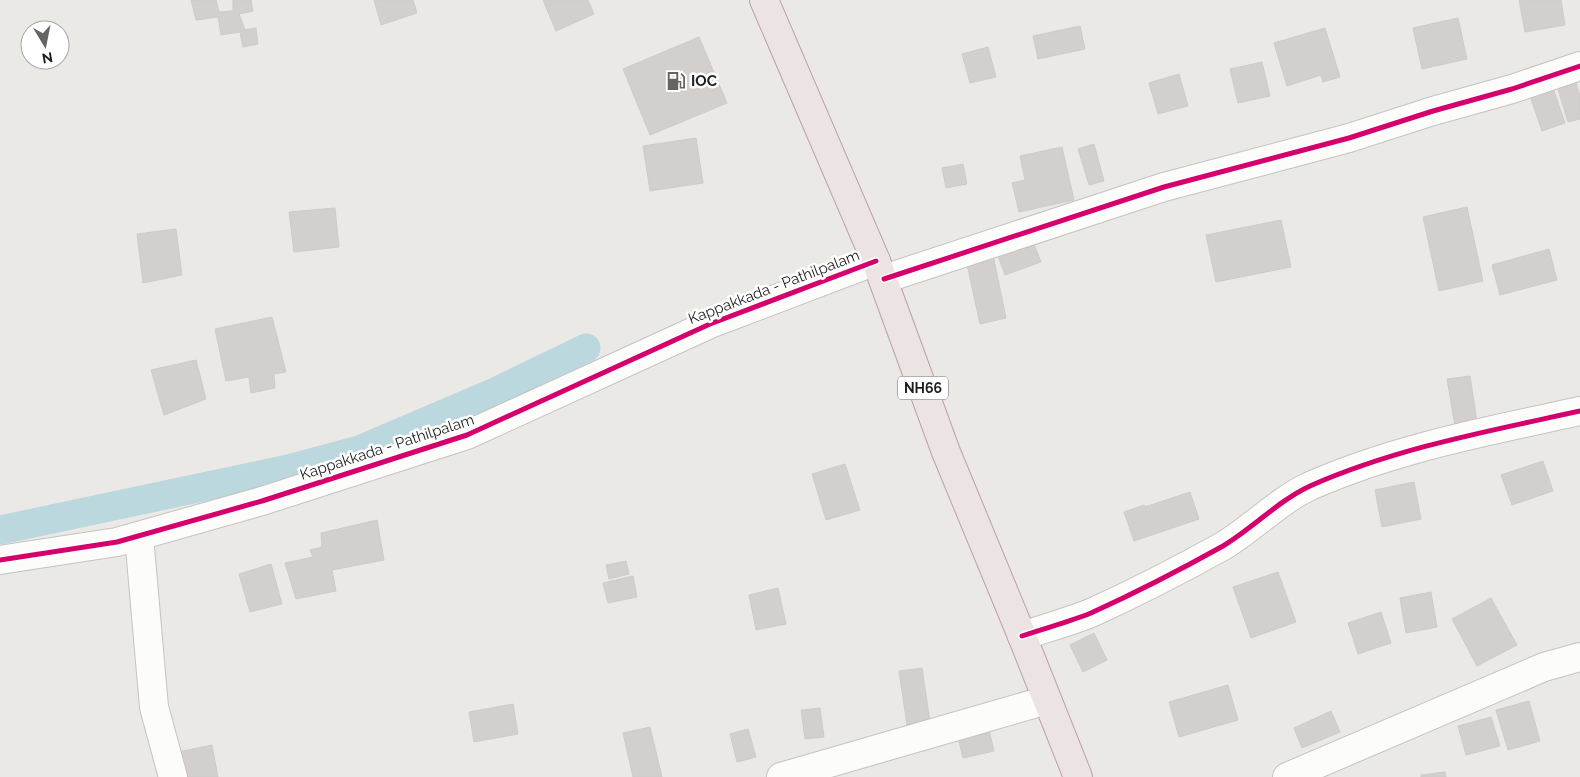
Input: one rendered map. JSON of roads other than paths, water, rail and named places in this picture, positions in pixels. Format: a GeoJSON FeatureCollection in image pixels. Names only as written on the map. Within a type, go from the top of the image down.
{"type":"FeatureCollection","features":[{"type":"Feature","properties":{"kind":"highway","name":"NH66"},"geometry":{"type":"LineString","coordinates":[[764,0],[880,270],[946,452],[1078,777]]}},
{"type":"Feature","properties":{"kind":"street","name":"Kappakkada - Pathilpalam"},"geometry":{"type":"LineString","coordinates":[[0,560],[118,542],[262,501],[467,435],[710,324],[880,270],[1164,188],[1349,138],[1580,66]]}},
{"type":"Feature","properties":{"kind":"street"},"geometry":{"type":"LineString","coordinates":[[1022,636],[1089,613],[1147,586],[1223,546],[1259,522],[1278,505],[1308,487],[1351,469],[1426,445],[1580,411]]}},
{"type":"Feature","properties":{"kind":"street"},"geometry":{"type":"LineString","coordinates":[[138,536],[154,707],[173,777]]}},
{"type":"Feature","properties":{"kind":"street"},"geometry":{"type":"LineString","coordinates":[[1286,777],[1544,667],[1580,656]]}},
{"type":"Feature","properties":{"kind":"street"},"geometry":{"type":"LineString","coordinates":[[781,777],[1046,700]]}},
{"type":"Feature","properties":{"kind":"waterway"},"geometry":{"type":"LineString","coordinates":[[0,530],[288,469],[359,450],[495,392],[586,348]]}},
{"type":"Feature","properties":{"kind":"place","name":"IOC"},"geometry":{"type":"Point","coordinates":[676,81]}}]}
